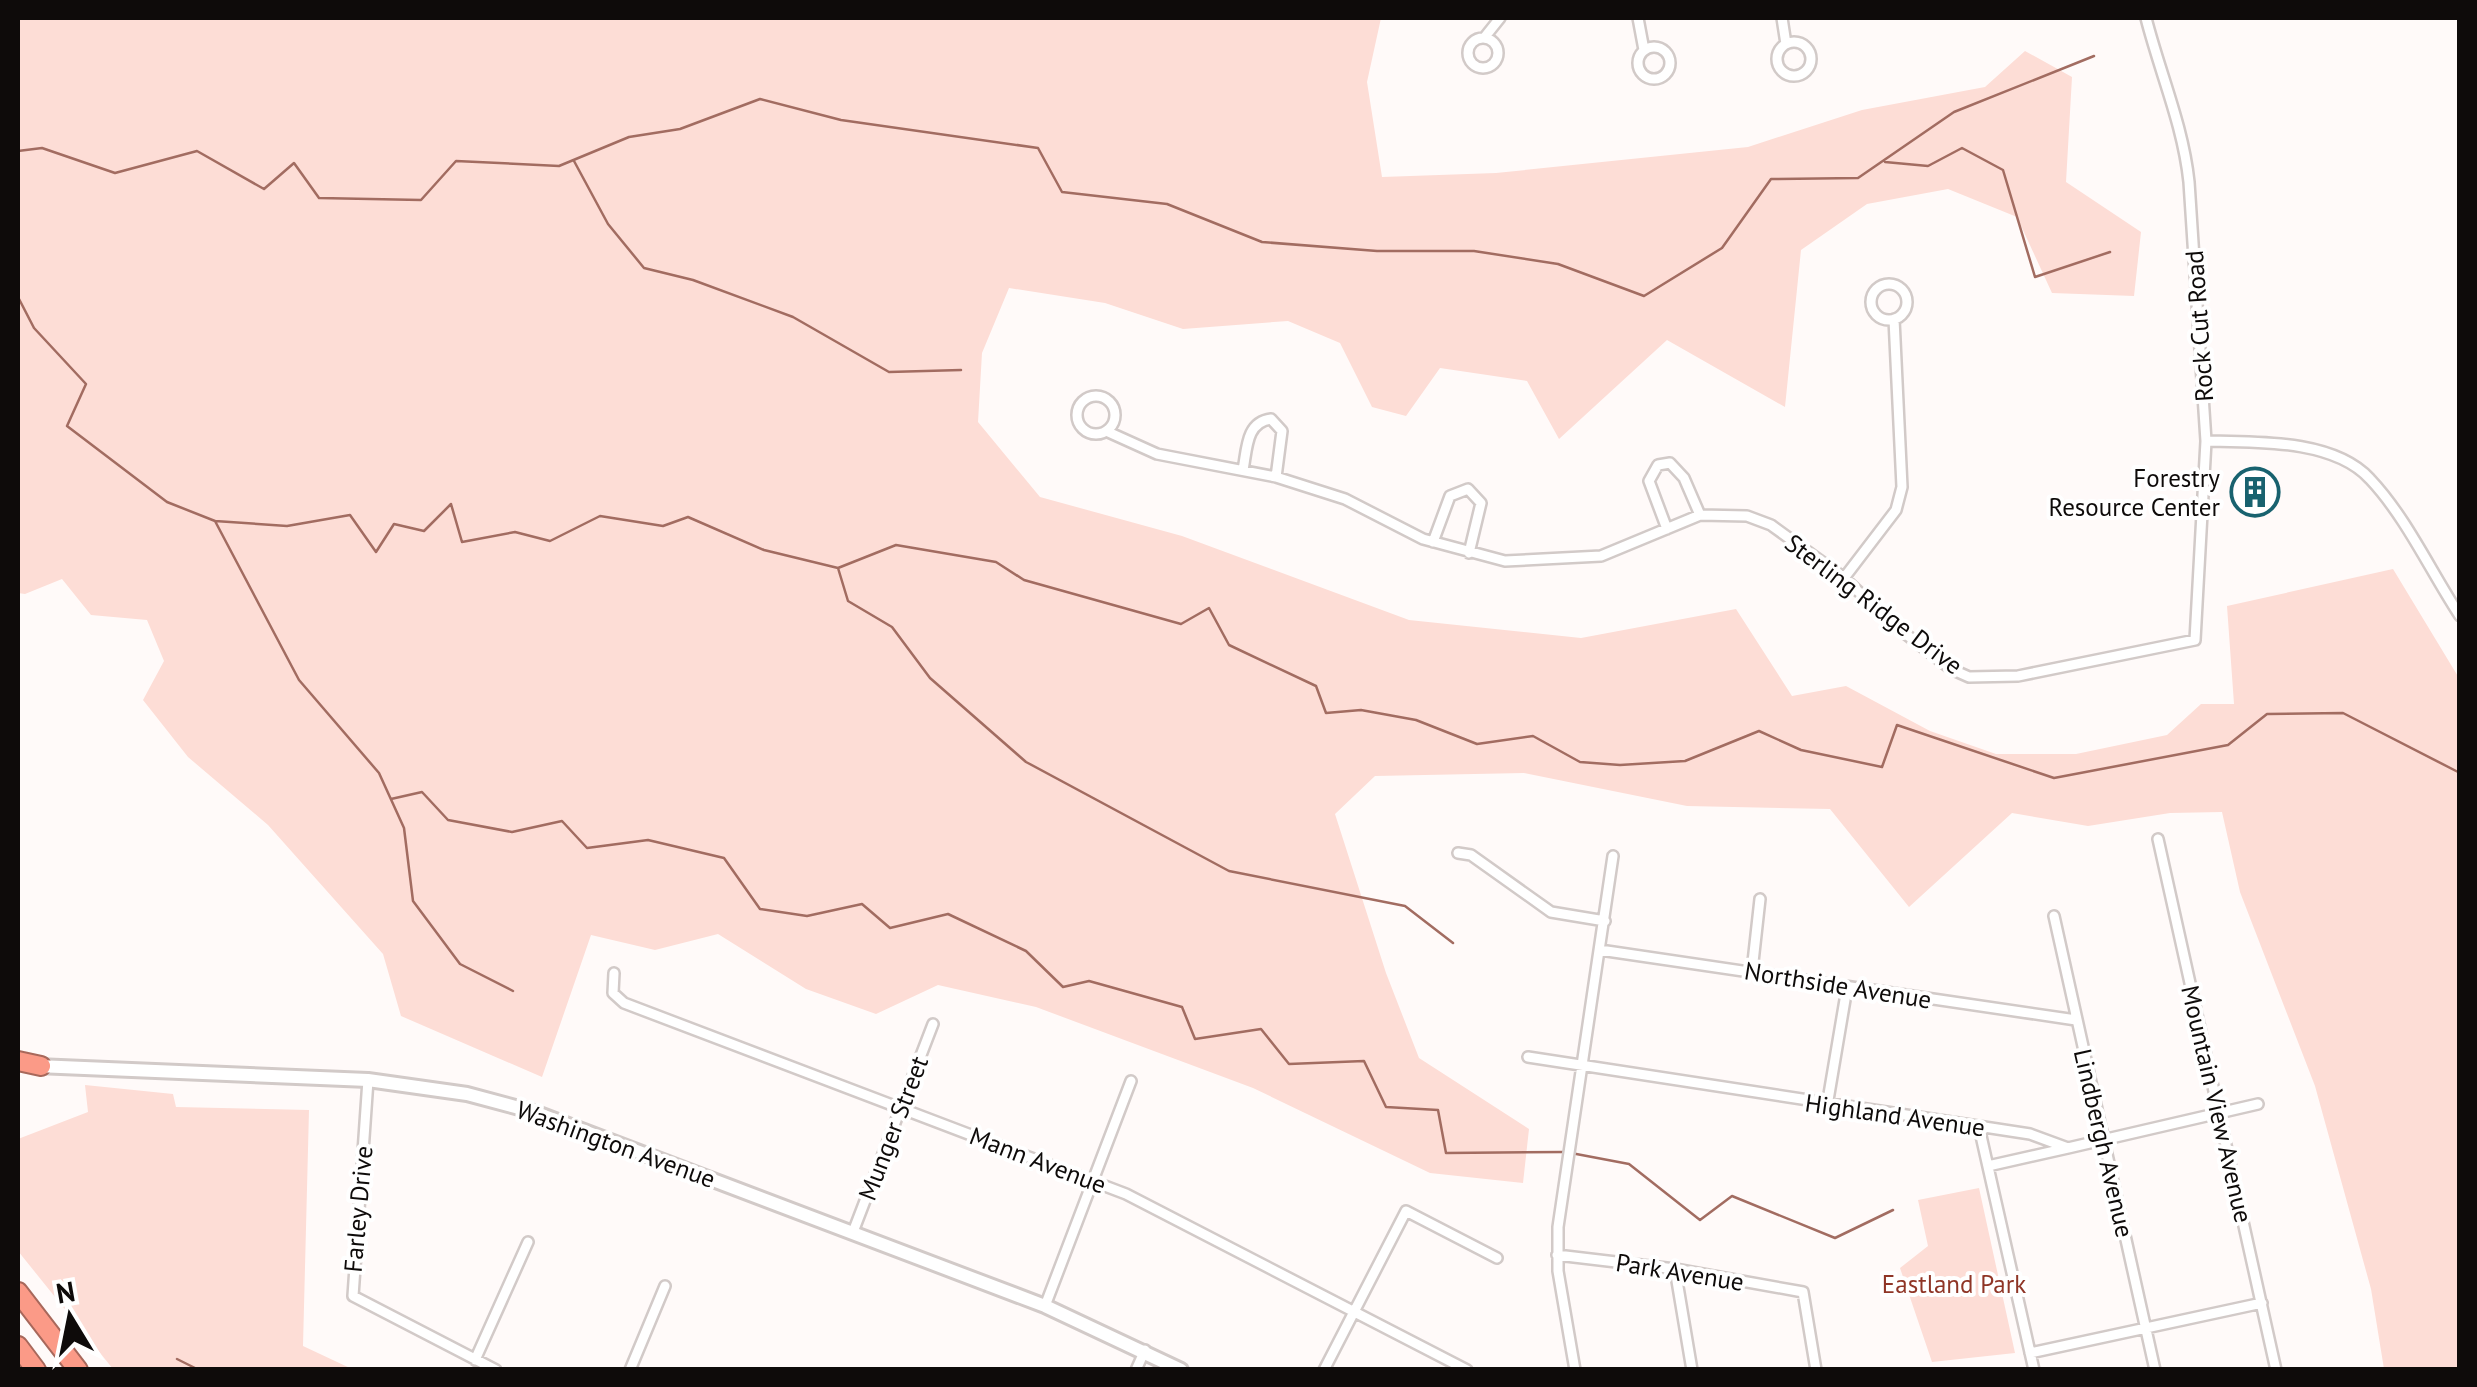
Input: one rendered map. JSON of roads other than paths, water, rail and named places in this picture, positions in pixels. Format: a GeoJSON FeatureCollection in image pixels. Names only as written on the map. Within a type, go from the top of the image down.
{"type":"FeatureCollection","features":[{"type":"Feature","properties":{"kind":"highway"},"geometry":{"type":"LineString","coordinates":[[18,1064],[42,1066]]}},
{"type":"Feature","properties":{"kind":"highway"},"geometry":{"type":"LineString","coordinates":[[18,1292],[78,1370]]}},
{"type":"Feature","properties":{"kind":"highway"},"geometry":{"type":"LineString","coordinates":[[18,1346],[36,1370]]}},
{"type":"Feature","properties":{"kind":"street"},"geometry":{"type":"LineString","coordinates":[[1484,38],[1500,18]]}},
{"type":"Feature","properties":{"kind":"street"},"geometry":{"type":"LineString","coordinates":[[1638,18],[1644,50]]}},
{"type":"Feature","properties":{"kind":"street"},"geometry":{"type":"LineString","coordinates":[[1782,18],[1786,44]]}},
{"type":"Feature","properties":{"kind":"street","name":"Rock Cut Road"},"geometry":{"type":"LineString","coordinates":[[2146,18],[2162,84],[2184,139],[2206,441],[2195,640]]}},
{"type":"Feature","properties":{"kind":"street"},"geometry":{"type":"LineString","coordinates":[[1884,284],[1902,288],[1908,300],[1904,312],[1894,320],[1882,319],[1871,306],[1872,295],[1884,284]]}},
{"type":"Feature","properties":{"kind":"street"},"geometry":{"type":"LineString","coordinates":[[1844,578],[1896,510],[1902,488],[1894,320]]}},
{"type":"Feature","properties":{"kind":"street","name":"Sterling Ridge Drive"},"geometry":{"type":"LineString","coordinates":[[1106,431],[1115,416],[1112,404],[1096,395],[1084,399],[1076,410],[1078,423],[1087,432],[1106,431],[1156,454],[1276,477],[1345,499],[1434,542],[1505,562],[1600,556],[1700,516],[1747,516],[1771,525],[1844,578],[1894,625],[1951,669],[1969,677],[2018,676],[2195,640]]}},
{"type":"Feature","properties":{"kind":"street"},"geometry":{"type":"LineString","coordinates":[[1243,470],[1251,430],[1258,422],[1271,419],[1282,430],[1276,477]]}},
{"type":"Feature","properties":{"kind":"street"},"geometry":{"type":"LineString","coordinates":[[2206,441],[2302,449],[2346,462],[2369,477],[2460,616]]}},
{"type":"Feature","properties":{"kind":"street"},"geometry":{"type":"LineString","coordinates":[[1667,529],[1648,481],[1658,465],[1670,463],[1678,469],[1700,516]]}},
{"type":"Feature","properties":{"kind":"street"},"geometry":{"type":"LineString","coordinates":[[1434,542],[1453,492],[1468,489],[1481,503],[1468,553]]}},
{"type":"Feature","properties":{"kind":"street","name":"Mountain View Avenue"},"geometry":{"type":"LineString","coordinates":[[2158,840],[2276,1370]]}},
{"type":"Feature","properties":{"kind":"street"},"geometry":{"type":"LineString","coordinates":[[1458,853],[1471,855],[1551,912],[1605,920]]}},
{"type":"Feature","properties":{"kind":"street"},"geometry":{"type":"LineString","coordinates":[[1575,1370],[1557,1255],[1565,1159],[1583,1067],[1613,856]]}},
{"type":"Feature","properties":{"kind":"street"},"geometry":{"type":"LineString","coordinates":[[1752,971],[1760,899]]}},
{"type":"Feature","properties":{"kind":"street","name":"Lindbergh Avenue"},"geometry":{"type":"LineString","coordinates":[[2054,916],[2155,1370]]}},
{"type":"Feature","properties":{"kind":"street","name":"Northside Avenue"},"geometry":{"type":"LineString","coordinates":[[1600,950],[2076,1020]]}},
{"type":"Feature","properties":{"kind":"street","name":"Mann Avenue"},"geometry":{"type":"LineString","coordinates":[[614,972],[613,993],[624,1003],[1092,1180],[1467,1370]]}},
{"type":"Feature","properties":{"kind":"street"},"geometry":{"type":"LineString","coordinates":[[1827,1106],[1847,988]]}},
{"type":"Feature","properties":{"kind":"street","name":"Munger Street"},"geometry":{"type":"LineString","coordinates":[[853,1232],[933,1024]]}},
{"type":"Feature","properties":{"kind":"street","name":"Highland Avenue"},"geometry":{"type":"LineString","coordinates":[[1528,1058],[2052,1139],[2068,1148]]}},
{"type":"Feature","properties":{"kind":"street","name":"Washington Avenue"},"geometry":{"type":"LineString","coordinates":[[42,1066],[368,1080],[467,1094],[534,1112],[1045,1306],[1146,1350],[1180,1370]]}},
{"type":"Feature","properties":{"kind":"street","name":"Farley Drive"},"geometry":{"type":"LineString","coordinates":[[368,1080],[353,1296],[496,1370]]}},
{"type":"Feature","properties":{"kind":"street"},"geometry":{"type":"LineString","coordinates":[[1045,1306],[1131,1081]]}},
{"type":"Feature","properties":{"kind":"street"},"geometry":{"type":"LineString","coordinates":[[1988,1166],[2258,1104]]}},
{"type":"Feature","properties":{"kind":"street"},"geometry":{"type":"LineString","coordinates":[[1979,1127],[2034,1370]]}},
{"type":"Feature","properties":{"kind":"street"},"geometry":{"type":"LineString","coordinates":[[1324,1370],[1406,1211],[1497,1258]]}},
{"type":"Feature","properties":{"kind":"street"},"geometry":{"type":"LineString","coordinates":[[475,1360],[528,1242]]}},
{"type":"Feature","properties":{"kind":"street","name":"Park Avenue"},"geometry":{"type":"LineString","coordinates":[[1557,1255],[1675,1269],[1803,1292],[1816,1370]]}},
{"type":"Feature","properties":{"kind":"street"},"geometry":{"type":"LineString","coordinates":[[1675,1269],[1692,1370]]}},
{"type":"Feature","properties":{"kind":"street"},"geometry":{"type":"LineString","coordinates":[[630,1370],[665,1286]]}},
{"type":"Feature","properties":{"kind":"street"},"geometry":{"type":"LineString","coordinates":[[2030,1353],[2262,1302]]}},
{"type":"Feature","properties":{"kind":"street"},"geometry":{"type":"LineString","coordinates":[[1136,1370],[1146,1350]]}},
{"type":"Feature","properties":{"kind":"waterway"},"geometry":{"type":"LineString","coordinates":[[18,151],[42,148],[115,173],[197,151],[264,189],[294,163],[319,198],[421,200],[456,161],[559,166],[629,137],[680,129],[760,99],[841,120],[1038,148],[1062,192],[1167,204],[1262,242],[1377,251],[1474,251],[1558,264],[1644,296],[1722,248],[1771,179],[1858,178],[1954,112],[2094,56]]}},
{"type":"Feature","properties":{"kind":"waterway"},"geometry":{"type":"LineString","coordinates":[[1885,162],[1928,166],[1962,148],[2003,170],[2035,277],[2110,252]]}},
{"type":"Feature","properties":{"kind":"waterway"},"geometry":{"type":"LineString","coordinates":[[574,161],[608,224],[644,268],[693,280],[793,317],[889,372],[961,370]]}},
{"type":"Feature","properties":{"kind":"waterway"},"geometry":{"type":"LineString","coordinates":[[18,297],[34,328],[86,384],[67,426],[167,502],[215,521],[299,680],[379,773],[404,828],[413,901],[460,964],[513,991]]}},
{"type":"Feature","properties":{"kind":"waterway"},"geometry":{"type":"LineString","coordinates":[[215,521],[287,526],[350,515],[376,552],[394,524],[424,531],[451,504],[462,542],[515,532],[550,541],[600,516],[663,526],[688,517],[764,550],[838,568],[896,545],[996,562],[1024,580],[1181,624],[1209,608],[1229,645],[1316,686],[1326,713],[1361,710],[1416,720],[1477,744],[1533,736],[1580,762],[1620,765],[1685,761],[1759,731],[1801,750],[1882,767],[1897,725],[2054,778],[2228,745],[2267,714],[2343,713],[2460,773]]}},
{"type":"Feature","properties":{"kind":"waterway"},"geometry":{"type":"LineString","coordinates":[[838,568],[848,601],[892,627],[930,678],[1026,762],[1229,871],[1405,906],[1453,943]]}},
{"type":"Feature","properties":{"kind":"waterway"},"geometry":{"type":"LineString","coordinates":[[391,799],[422,792],[448,820],[512,832],[562,821],[587,848],[648,840],[724,858],[760,909],[807,916],[862,904],[890,928],[948,914],[1026,951],[1063,987],[1089,981],[1182,1007],[1195,1039],[1261,1029],[1289,1064],[1364,1061],[1386,1107],[1438,1110],[1446,1153],[1564,1152]]}},
{"type":"Feature","properties":{"kind":"waterway"},"geometry":{"type":"LineString","coordinates":[[1571,1153],[1629,1164],[1700,1220],[1732,1196],[1835,1238],[1893,1210]]}},
{"type":"Feature","properties":{"kind":"waterway"},"geometry":{"type":"LineString","coordinates":[[177,1359],[199,1370]]}},
{"type":"Feature","properties":{"kind":"place","name":"Forestry Resource Center"},"geometry":{"type":"Point","coordinates":[2255,492]}},
{"type":"Feature","properties":{"kind":"park label","name":"Eastland Park"},"geometry":{"type":"Point","coordinates":[1954,1284]}}]}
